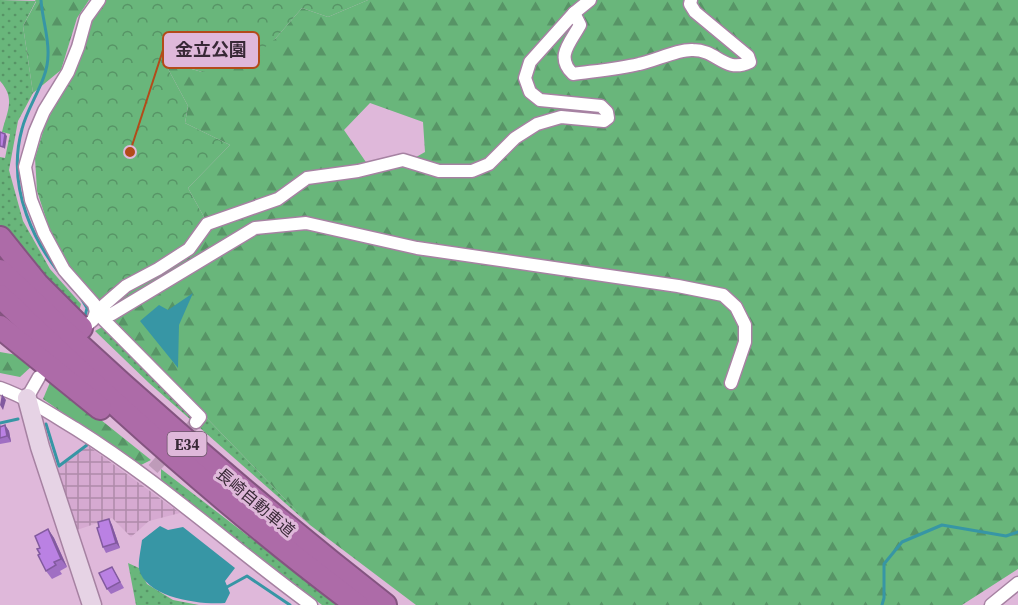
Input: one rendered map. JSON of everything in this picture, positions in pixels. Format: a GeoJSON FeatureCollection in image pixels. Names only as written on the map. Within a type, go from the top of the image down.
{"type":"FeatureCollection","features":[{"type":"Feature","properties":{"kind":"highway"},"geometry":{"type":"LineString","coordinates":[[0,238],[37,284],[238,488]]}},
{"type":"Feature","properties":{"kind":"highway","name":"長崎自動車道"},"geometry":{"type":"LineString","coordinates":[[0,271],[118,382],[238,488],[385,605]]}},
{"type":"Feature","properties":{"kind":"highway","name":"長崎自動車道"},"geometry":{"type":"LineString","coordinates":[[0,296],[179,460],[357,605]]}},
{"type":"Feature","properties":{"kind":"highway"},"geometry":{"type":"LineString","coordinates":[[0,327],[276,545],[332,586]]}},
{"type":"Feature","properties":{"kind":"street"},"geometry":{"type":"LineString","coordinates":[[99,0],[86,18],[68,72],[44,111],[35,132],[25,167],[31,200],[44,233],[64,270],[94,304],[96,312],[200,417],[196,422]]}},
{"type":"Feature","properties":{"kind":"street"},"geometry":{"type":"LineString","coordinates":[[87,326],[93,320],[96,312],[126,286],[189,249],[207,224],[278,199],[307,178],[358,171],[403,160],[440,171],[472,171],[489,165],[515,138],[537,124],[561,117],[604,121],[608,118],[607,112],[601,106],[540,100],[530,92],[525,78],[530,62],[574,13],[590,0]]}},
{"type":"Feature","properties":{"kind":"street"},"geometry":{"type":"LineString","coordinates":[[574,13],[580,25],[563,56],[565,66],[573,74],[637,65],[692,49],[709,52],[727,65],[740,66],[750,62],[748,56],[695,12],[690,4],[691,0]]}},
{"type":"Feature","properties":{"kind":"street"},"geometry":{"type":"LineString","coordinates":[[96,312],[112,314],[255,228],[306,223],[417,248],[678,286],[723,295],[736,308],[745,326],[745,342],[731,382]]}},
{"type":"Feature","properties":{"kind":"street"},"geometry":{"type":"LineString","coordinates":[[39,377],[27,398],[40,447],[92,605]]}},
{"type":"Feature","properties":{"kind":"street"},"geometry":{"type":"LineString","coordinates":[[0,388],[27,398],[116,455],[149,473],[256,565],[311,605]]}},
{"type":"Feature","properties":{"kind":"street"},"geometry":{"type":"LineString","coordinates":[[991,605],[1018,583]]}},
{"type":"Feature","properties":{"kind":"shaded area"},"geometry":{"type":"Polygon","coordinates":[[[87,445],[180,513],[149,521],[131,537],[112,518],[77,530],[57,468],[87,445]]]}},
{"type":"Feature","properties":{"kind":"green space"},"geometry":{"type":"Polygon","coordinates":[[[0,0],[36,1],[23,26],[33,93],[18,121],[9,170],[23,221],[50,269],[81,304],[78,316],[0,226],[0,157],[5,158],[10,134],[2,132],[9,100],[5,87],[0,81],[0,0]]]}},
{"type":"Feature","properties":{"kind":"green space"},"geometry":{"type":"Polygon","coordinates":[[[35,0],[89,0],[77,18],[61,70],[33,93],[23,26],[35,0]]]}},
{"type":"Feature","properties":{"kind":"green space"},"geometry":{"type":"Polygon","coordinates":[[[106,0],[368,0],[328,17],[302,8],[275,39],[239,68],[202,72],[172,63],[166,65],[188,106],[185,123],[230,145],[188,188],[209,226],[191,251],[105,306],[71,270],[53,240],[37,191],[35,158],[45,125],[80,56],[91,20],[106,0]]]}},
{"type":"Feature","properties":{"kind":"green space"},"geometry":{"type":"Polygon","coordinates":[[[368,0],[1018,0],[1018,569],[962,605],[416,605],[310,525],[113,321],[105,306],[209,226],[188,188],[230,145],[185,123],[188,106],[166,65],[171,63],[202,72],[275,39],[302,8],[328,17],[368,0]],[[370,103],[344,130],[370,168],[397,168],[425,152],[423,122],[370,103]]]}},
{"type":"Feature","properties":{"kind":"green space"},"geometry":{"type":"Polygon","coordinates":[[[113,321],[310,525],[149,383],[95,331],[113,321]]]}},
{"type":"Feature","properties":{"kind":"green space"},"geometry":{"type":"Polygon","coordinates":[[[0,352],[23,356],[33,365],[20,377],[0,373],[0,352]]]}},
{"type":"Feature","properties":{"kind":"green space"},"geometry":{"type":"Polygon","coordinates":[[[51,380],[151,460],[139,466],[43,399],[51,380]]]}},
{"type":"Feature","properties":{"kind":"green space"},"geometry":{"type":"Polygon","coordinates":[[[161,469],[338,605],[322,605],[161,482],[161,469]]]}},
{"type":"Feature","properties":{"kind":"green space"},"geometry":{"type":"Polygon","coordinates":[[[128,563],[139,568],[147,584],[173,600],[199,605],[136,605],[128,563]]]}},
{"type":"Feature","properties":{"kind":"water"},"geometry":{"type":"Polygon","coordinates":[[[193,293],[179,325],[178,368],[140,321],[159,305],[168,310],[193,293]]]}},
{"type":"Feature","properties":{"kind":"water"},"geometry":{"type":"Polygon","coordinates":[[[160,526],[168,530],[183,527],[235,568],[225,581],[230,593],[225,603],[202,603],[175,598],[152,587],[144,579],[139,569],[142,540],[160,526]]]}},
{"type":"Feature","properties":{"kind":"building"},"geometry":{"type":"Polygon","coordinates":[[[0,132],[5,134],[3,147],[0,146],[0,132]]]}},
{"type":"Feature","properties":{"kind":"building"},"geometry":{"type":"Polygon","coordinates":[[[5,425],[7,436],[0,438],[0,427],[5,425]]]}},
{"type":"Feature","properties":{"kind":"building"},"geometry":{"type":"Polygon","coordinates":[[[109,519],[116,543],[103,547],[97,528],[99,527],[98,522],[109,519]]]}},
{"type":"Feature","properties":{"kind":"building"},"geometry":{"type":"Polygon","coordinates":[[[48,529],[61,559],[54,562],[56,565],[46,571],[38,555],[40,554],[37,549],[40,548],[35,536],[48,529]]]}},
{"type":"Feature","properties":{"kind":"building"},"geometry":{"type":"Polygon","coordinates":[[[112,567],[120,582],[107,589],[99,573],[112,567]]]}},
{"type":"Feature","properties":{"kind":"waterway"},"geometry":{"type":"LineString","coordinates":[[41,0],[47,41],[47,65],[22,129],[18,151],[18,172],[26,215],[35,235],[46,254],[73,289]]}},
{"type":"Feature","properties":{"kind":"waterway"},"geometry":{"type":"LineString","coordinates":[[81,298],[87,308],[85,316]]}},
{"type":"Feature","properties":{"kind":"waterway"},"geometry":{"type":"LineString","coordinates":[[0,423],[18,419]]}},
{"type":"Feature","properties":{"kind":"waterway"},"geometry":{"type":"LineString","coordinates":[[46,424],[59,466],[87,445]]}},
{"type":"Feature","properties":{"kind":"waterway"},"geometry":{"type":"LineString","coordinates":[[882,605],[884,564],[902,542],[942,525],[1006,536],[1018,532]]}},
{"type":"Feature","properties":{"kind":"waterway"},"geometry":{"type":"LineString","coordinates":[[227,587],[247,576],[290,605]]}},
{"type":"Feature","properties":{"kind":"tunnel"},"geometry":{"type":"LineString","coordinates":[[153,469],[196,422]]}},
{"type":"Feature","properties":{"kind":"place","name":"金立公園"},"geometry":{"type":"Point","coordinates":[130,152]}}]}
